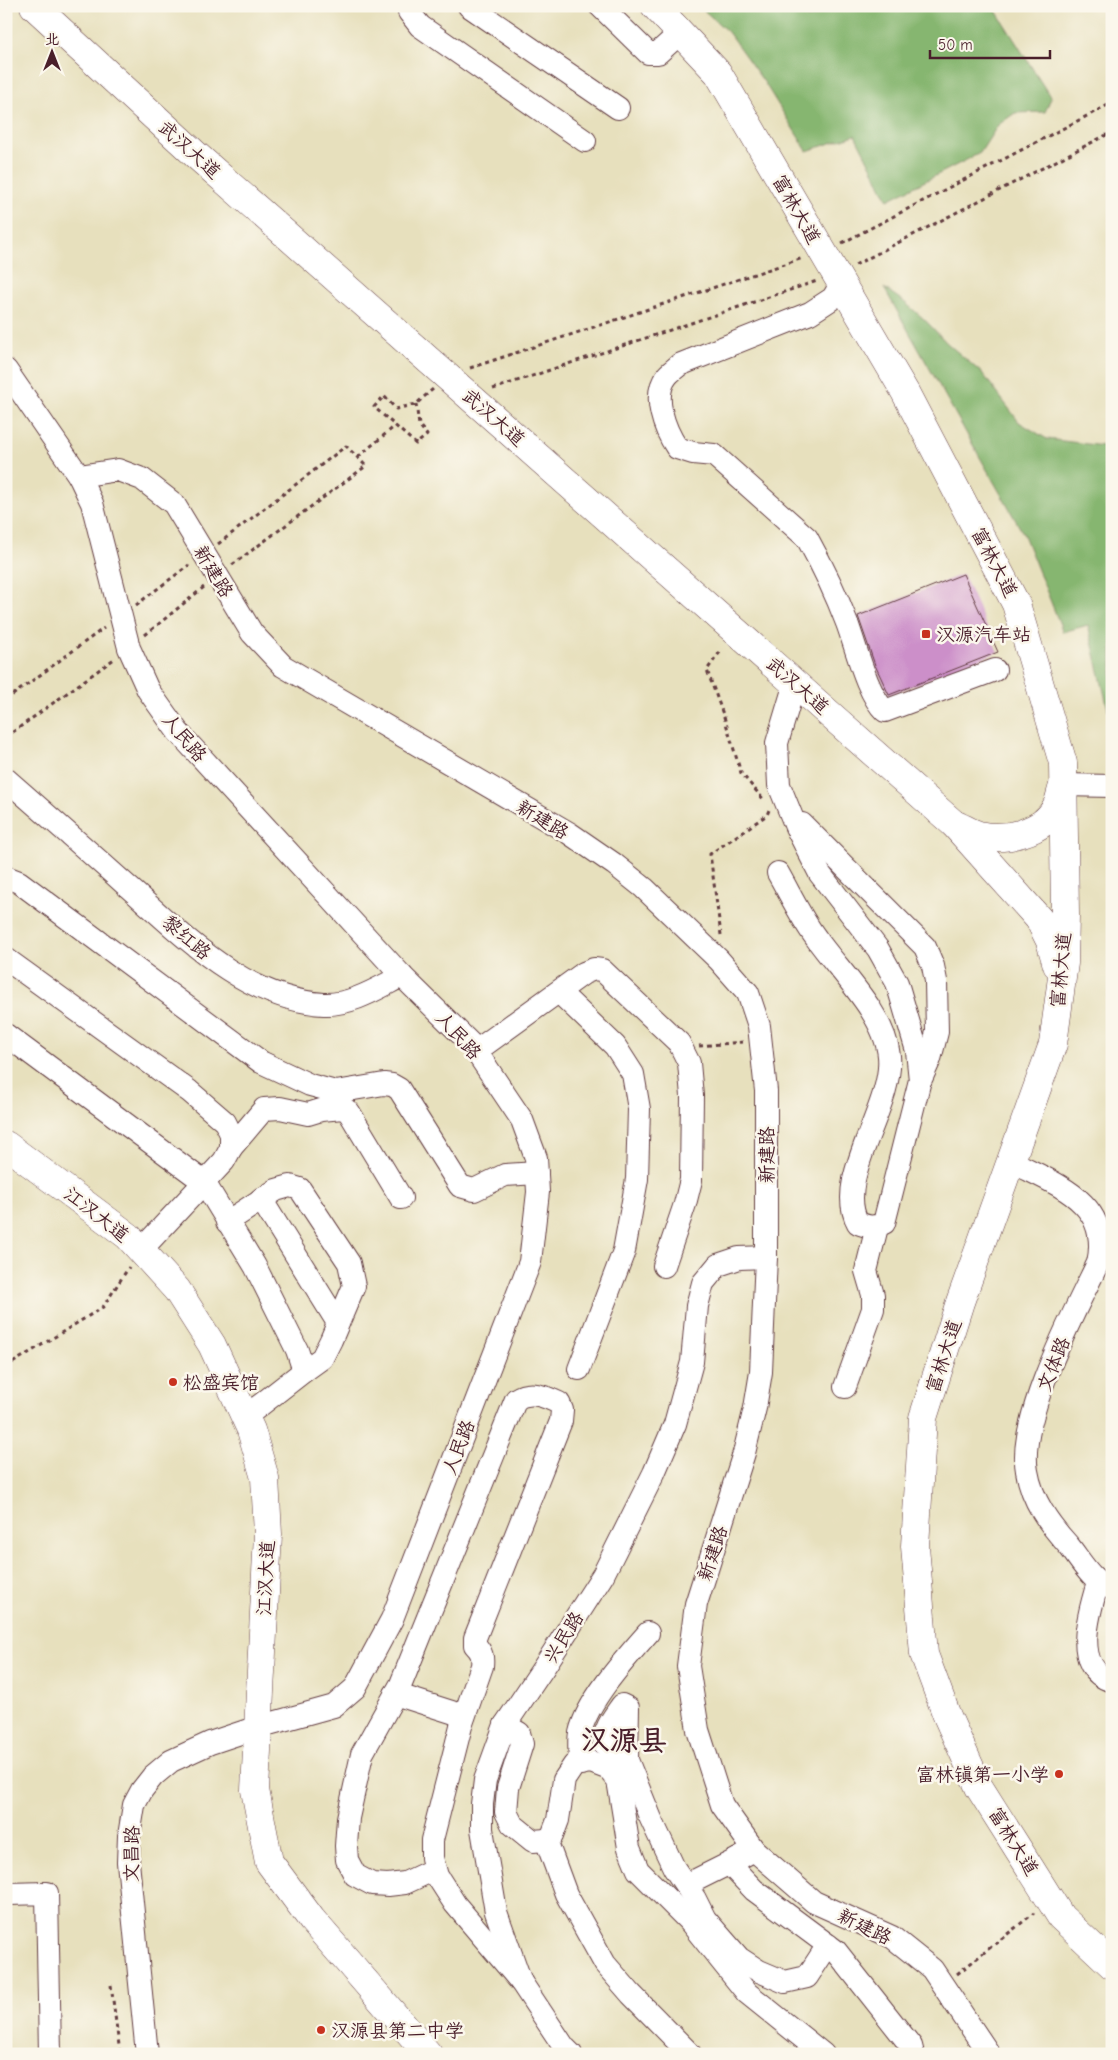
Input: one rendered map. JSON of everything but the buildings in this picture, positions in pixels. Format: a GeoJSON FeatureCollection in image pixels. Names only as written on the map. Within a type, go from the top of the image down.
{"type":"FeatureCollection","features":[{"type":"Feature","properties":{"kind":"main road","name":"武汉大道"},"geometry":{"type":"LineString","coordinates":[[34,6],[196,155],[955,825]]}},
{"type":"Feature","properties":{"kind":"main road","name":"富林大道"},"geometry":{"type":"LineString","coordinates":[[655,6],[718,73],[905,392],[1016,604],[1063,763],[1064,963],[1053,1044],[960,1302],[923,1418],[915,1546],[924,1654],[947,1716],[979,1787],[1061,1917],[1112,1965]]}},
{"type":"Feature","properties":{"kind":"main road"},"geometry":{"type":"LineString","coordinates":[[955,825],[986,836],[1012,836],[1026,832],[1045,820],[1056,808],[1063,785]]}},
{"type":"Feature","properties":{"kind":"main road"},"geometry":{"type":"LineString","coordinates":[[955,825],[985,850],[998,854],[1010,854],[1036,845],[1054,833],[1064,821]]}},
{"type":"Feature","properties":{"kind":"main road"},"geometry":{"type":"LineString","coordinates":[[955,825],[991,858],[1019,872],[1051,906],[1065,927]]}},
{"type":"Feature","properties":{"kind":"main road"},"geometry":{"type":"LineString","coordinates":[[955,825],[1039,918],[1053,949],[1057,966],[1059,994]]}},
{"type":"Feature","properties":{"kind":"main road","name":"江汉大道"},"geometry":{"type":"LineString","coordinates":[[6,1145],[128,1236],[177,1290],[207,1337],[245,1417],[251,1430],[265,1478],[267,1525],[255,1790],[270,1862],[312,1920],[428,2054]]}},
{"type":"Feature","properties":{"kind":"street"},"geometry":{"type":"LineString","coordinates":[[409,6],[409,12],[420,26],[585,141]]}},
{"type":"Feature","properties":{"kind":"street"},"geometry":{"type":"LineString","coordinates":[[469,6],[618,108]]}},
{"type":"Feature","properties":{"kind":"street"},"geometry":{"type":"LineString","coordinates":[[600,6],[648,53],[658,53],[680,33]]}},
{"type":"Feature","properties":{"kind":"street"},"geometry":{"type":"LineString","coordinates":[[833,270],[833,298],[810,313],[679,365],[667,376],[662,385],[660,396],[662,415],[669,435],[676,448],[693,453],[714,455],[807,538],[817,555],[846,620],[873,693],[886,711],[995,670]]}},
{"type":"Feature","properties":{"kind":"street","name":"人民路"},"geometry":{"type":"LineString","coordinates":[[6,370],[79,476],[92,503],[130,648],[148,690],[178,732],[402,976],[476,1051],[522,1120],[536,1158],[538,1192],[530,1262],[392,1619],[356,1688],[334,1706],[258,1727]]}},
{"type":"Feature","properties":{"kind":"street","name":"新建路"},"geometry":{"type":"LineString","coordinates":[[79,476],[118,470],[142,479],[174,504],[252,633],[283,666],[569,833],[614,864],[644,888],[719,960],[748,993],[759,1026],[766,1091],[766,1257],[761,1372],[756,1408],[744,1453],[696,1604],[688,1666],[698,1730],[722,1806],[746,1855],[814,1902],[892,1937],[932,1969],[989,2054]]}},
{"type":"Feature","properties":{"kind":"street"},"geometry":{"type":"LineString","coordinates":[[795,683],[777,743],[779,784],[820,874],[878,949],[897,983],[917,1051],[920,1080]]}},
{"type":"Feature","properties":{"kind":"street","name":"黎红路"},"geometry":{"type":"LineString","coordinates":[[6,779],[195,946],[235,974],[271,992],[325,1004],[350,1001],[402,976]]}},
{"type":"Feature","properties":{"kind":"street"},"geometry":{"type":"LineString","coordinates":[[1063,785],[1112,786]]}},
{"type":"Feature","properties":{"kind":"street"},"geometry":{"type":"LineString","coordinates":[[778,872],[815,938],[857,990],[883,1032],[889,1056],[887,1082],[862,1151],[852,1190],[853,1215],[858,1223],[868,1227],[877,1227],[884,1223],[920,1080],[930,1059],[938,1032],[934,966],[925,947],[790,811]]}},
{"type":"Feature","properties":{"kind":"street"},"geometry":{"type":"LineString","coordinates":[[6,877],[19,882],[261,1062],[310,1085],[336,1092],[384,1084],[392,1085],[399,1089],[460,1186],[474,1190],[505,1176],[537,1173]]}},
{"type":"Feature","properties":{"kind":"street"},"geometry":{"type":"LineString","coordinates":[[6,959],[189,1091],[213,1111],[226,1122],[231,1134],[231,1148]]}},
{"type":"Feature","properties":{"kind":"street"},"geometry":{"type":"LineString","coordinates":[[476,1051],[584,972],[594,969],[602,970],[679,1043],[689,1063],[692,1096],[691,1180],[664,1266]]}},
{"type":"Feature","properties":{"kind":"street"},"geometry":{"type":"LineString","coordinates":[[559,992],[616,1046],[633,1074],[639,1109],[637,1179],[624,1251],[579,1369]]}},
{"type":"Feature","properties":{"kind":"street"},"geometry":{"type":"LineString","coordinates":[[6,1035],[204,1182],[255,1266],[297,1350],[304,1371]]}},
{"type":"Feature","properties":{"kind":"street"},"geometry":{"type":"LineString","coordinates":[[141,1250],[224,1161],[231,1148],[264,1109],[280,1108],[308,1114],[322,1110],[343,1108],[349,1112],[401,1198]]}},
{"type":"Feature","properties":{"kind":"street","name":"文体路"},"geometry":{"type":"LineString","coordinates":[[1011,1161],[1075,1194],[1087,1207],[1095,1220],[1101,1252],[1098,1263],[1062,1339],[1032,1417],[1027,1439],[1026,1469],[1039,1506],[1054,1529],[1105,1585]]}},
{"type":"Feature","properties":{"kind":"street"},"geometry":{"type":"LineString","coordinates":[[227,1222],[276,1190],[290,1186],[300,1189],[349,1263],[354,1286],[322,1358],[245,1417]]}},
{"type":"Feature","properties":{"kind":"street"},"geometry":{"type":"LineString","coordinates":[[261,1199],[338,1323]]}},
{"type":"Feature","properties":{"kind":"street"},"geometry":{"type":"LineString","coordinates":[[845,1387],[873,1309],[873,1295],[866,1272],[877,1227]]}},
{"type":"Feature","properties":{"kind":"street","name":"兴民路"},"geometry":{"type":"LineString","coordinates":[[570,2054],[521,1982],[496,1912],[482,1829],[482,1804],[485,1780],[505,1725],[603,1575],[654,1473],[675,1424],[692,1362],[697,1306],[703,1283],[718,1264],[739,1258],[766,1257]]}},
{"type":"Feature","properties":{"kind":"street"},"geometry":{"type":"LineString","coordinates":[[435,1869],[405,1883],[372,1884],[356,1875],[347,1860],[348,1818],[362,1754],[401,1684],[516,1399],[523,1394],[533,1394],[559,1403],[562,1410],[561,1421],[475,1638],[475,1645],[480,1650],[483,1658],[464,1716],[432,1840],[432,1858],[435,1869],[436,1876],[455,1904],[521,1982]]}},
{"type":"Feature","properties":{"kind":"street"},"geometry":{"type":"LineString","coordinates":[[1105,1585],[1092,1602],[1086,1640],[1088,1656],[1095,1672],[1112,1681]]}},
{"type":"Feature","properties":{"kind":"street"},"geometry":{"type":"LineString","coordinates":[[580,1764],[579,1735],[586,1714],[648,1633]]}},
{"type":"Feature","properties":{"kind":"street"},"geometry":{"type":"LineString","coordinates":[[395,1694],[464,1716]]}},
{"type":"Feature","properties":{"kind":"street"},"geometry":{"type":"LineString","coordinates":[[505,1725],[518,1733],[522,1744],[508,1788],[506,1812],[512,1824],[532,1841],[546,1840],[552,1836],[558,1820],[564,1780],[574,1765],[592,1762],[609,1769],[618,1780],[628,1848],[638,1870],[690,1922],[747,1993],[823,2054]]}},
{"type":"Feature","properties":{"kind":"street","name":"文昌路"},"geometry":{"type":"LineString","coordinates":[[147,2054],[128,1862],[128,1836],[134,1806],[152,1776],[171,1761],[210,1743],[258,1727]]}},
{"type":"Feature","properties":{"kind":"street"},"geometry":{"type":"LineString","coordinates":[[627,1760],[651,1819],[674,1868],[685,1883],[705,1919],[739,1958],[759,1971],[785,1982],[807,1977],[828,1945]]}},
{"type":"Feature","properties":{"kind":"street"},"geometry":{"type":"LineString","coordinates":[[546,1840],[566,1894],[604,1964],[690,2054]]}},
{"type":"Feature","properties":{"kind":"street"},"geometry":{"type":"LineString","coordinates":[[685,1883],[690,1883],[746,1855]]}},
{"type":"Feature","properties":{"kind":"street"},"geometry":{"type":"LineString","coordinates":[[746,1855],[736,1870],[754,1890],[836,1951],[911,2046],[913,2054]]}},
{"type":"Feature","properties":{"kind":"street"},"geometry":{"type":"LineString","coordinates":[[8,1894],[48,1893],[50,2054]]}},
{"type":"Feature","properties":{"kind":"path"},"geometry":{"type":"LineString","coordinates":[[416,404],[419,425],[428,434],[416,444],[374,407],[384,396],[396,409],[416,404],[448,376],[833,270],[864,232],[1112,103]]}},
{"type":"Feature","properties":{"kind":"path"},"geometry":{"type":"LineString","coordinates":[[471,396],[833,270],[1112,132]]}},
{"type":"Feature","properties":{"kind":"path"},"geometry":{"type":"LineString","coordinates":[[358,457],[395,426]]}},
{"type":"Feature","properties":{"kind":"path"},"geometry":{"type":"LineString","coordinates":[[6,700],[204,554],[346,446],[366,466],[217,576],[130,648],[6,737]]}},
{"type":"Feature","properties":{"kind":"path"},"geometry":{"type":"LineString","coordinates":[[720,652],[707,670],[741,772],[770,807],[767,815],[710,854],[722,941]]}},
{"type":"Feature","properties":{"kind":"path"},"geometry":{"type":"LineString","coordinates":[[681,1048],[760,1040]]}},
{"type":"Feature","properties":{"kind":"path"},"geometry":{"type":"LineString","coordinates":[[6,1367],[103,1307],[141,1250]]}},
{"type":"Feature","properties":{"kind":"path"},"geometry":{"type":"LineString","coordinates":[[943,1986],[1051,1900]]}},
{"type":"Feature","properties":{"kind":"path"},"geometry":{"type":"LineString","coordinates":[[111,1985],[120,2053],[114,2054]]}},
{"type":"Feature","properties":{"kind":"green space"},"geometry":{"type":"Polygon","coordinates":[[[699,6],[802,6],[808,18],[841,6],[993,6],[1051,98],[1045,112],[1015,113],[998,125],[980,153],[888,200],[855,135],[807,151],[764,82],[728,32],[699,6]]]}},
{"type":"Feature","properties":{"kind":"green space"},"geometry":{"type":"Polygon","coordinates":[[[884,288],[924,319],[947,343],[983,374],[1019,422],[1047,439],[1112,447],[1112,713],[1109,713],[1088,625],[1063,632],[1024,535],[884,288]]]}},
{"type":"Feature","properties":{"kind":"place","name":"汉源汽车站"},"geometry":{"type":"Point","coordinates":[926,634]}},
{"type":"Feature","properties":{"kind":"place","name":"松盛宾馆"},"geometry":{"type":"Point","coordinates":[173,1382]}},
{"type":"Feature","properties":{"kind":"place","name":"富林镇第一小学"},"geometry":{"type":"Point","coordinates":[1059,1774]}},
{"type":"Feature","properties":{"kind":"place","name":"汉源县第二中学"},"geometry":{"type":"Point","coordinates":[321,2030]}},
{"type":"Feature","properties":{"kind":"district","name":"汉源县"},"geometry":{"type":"Point","coordinates":[624,1740]}}]}
